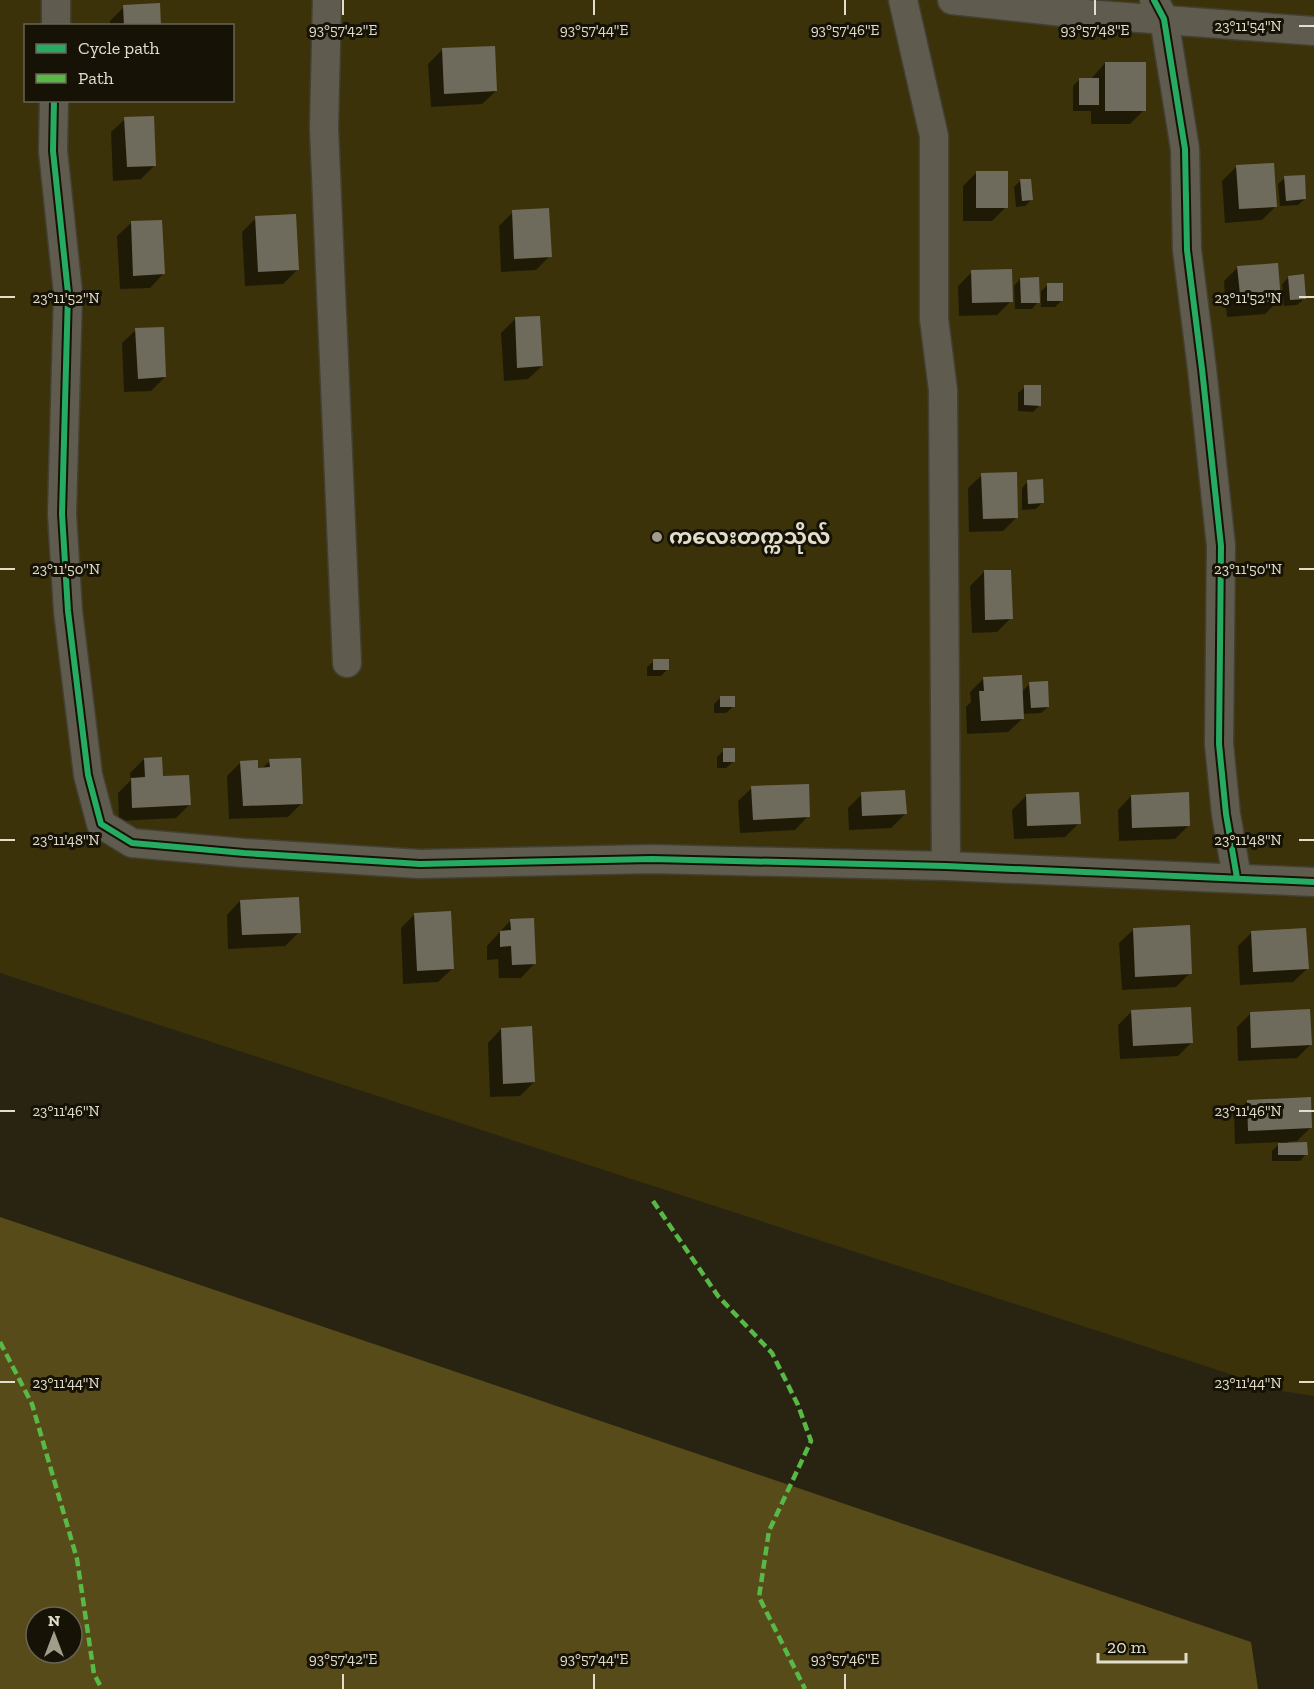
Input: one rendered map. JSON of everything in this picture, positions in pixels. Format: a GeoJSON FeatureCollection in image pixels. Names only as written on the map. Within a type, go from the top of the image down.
{"type":"FeatureCollection","features":[{"type":"Feature","properties":{"kind":"street"},"geometry":{"type":"LineString","coordinates":[[56,0],[56,24]]}},
{"type":"Feature","properties":{"kind":"street"},"geometry":{"type":"LineString","coordinates":[[327,0],[324,128],[347,663]]}},
{"type":"Feature","properties":{"kind":"street"},"geometry":{"type":"LineString","coordinates":[[903,0],[934,136],[934,319],[943,390],[946,866]]}},
{"type":"Feature","properties":{"kind":"street"},"geometry":{"type":"LineString","coordinates":[[952,0],[1072,13],[1159,9],[1314,31]]}},
{"type":"Feature","properties":{"kind":"street"},"geometry":{"type":"LineString","coordinates":[[1159,9],[1185,149],[1187,250],[1221,546],[1219,744],[1226,814],[1237,878]]}},
{"type":"Feature","properties":{"kind":"street"},"geometry":{"type":"LineString","coordinates":[[54,102],[53,151],[68,293],[62,514],[68,611],[88,775],[101,824],[132,843],[244,853],[420,864],[652,859],[946,866],[1314,882]]}},
{"type":"Feature","properties":{"kind":"shaded area","name":"ကလေးတက္ကသိုလ်"},"geometry":{"type":"Polygon","coordinates":[[[0,0],[1314,0],[1314,1396],[1282,1391],[0,973],[0,0]]]}},
{"type":"Feature","properties":{"kind":"shaded area"},"geometry":{"type":"Polygon","coordinates":[[[0,1217],[1251,1642],[1258,1689],[0,1689],[0,1217]]]}},
{"type":"Feature","properties":{"kind":"building"},"geometry":{"type":"Polygon","coordinates":[[[160,3],[161,24],[124,24],[123,5],[160,3]]]}},
{"type":"Feature","properties":{"kind":"building"},"geometry":{"type":"Polygon","coordinates":[[[495,46],[497,91],[444,94],[442,48],[495,46]]]}},
{"type":"Feature","properties":{"kind":"building"},"geometry":{"type":"Polygon","coordinates":[[[1105,62],[1146,62],[1146,111],[1105,111],[1105,62]]]}},
{"type":"Feature","properties":{"kind":"building"},"geometry":{"type":"Polygon","coordinates":[[[1079,78],[1099,78],[1099,105],[1079,105],[1079,78]]]}},
{"type":"Feature","properties":{"kind":"building"},"geometry":{"type":"Polygon","coordinates":[[[154,116],[156,166],[127,167],[124,117],[154,116]]]}},
{"type":"Feature","properties":{"kind":"building"},"geometry":{"type":"Polygon","coordinates":[[[1274,163],[1277,207],[1239,209],[1236,165],[1274,163]]]}},
{"type":"Feature","properties":{"kind":"building"},"geometry":{"type":"Polygon","coordinates":[[[976,171],[1008,171],[1008,208],[976,208],[976,171]]]}},
{"type":"Feature","properties":{"kind":"building"},"geometry":{"type":"Polygon","coordinates":[[[1305,175],[1306,199],[1286,201],[1284,176],[1305,175]]]}},
{"type":"Feature","properties":{"kind":"building"},"geometry":{"type":"Polygon","coordinates":[[[1020,179],[1031,179],[1033,200],[1022,201],[1020,179]]]}},
{"type":"Feature","properties":{"kind":"building"},"geometry":{"type":"Polygon","coordinates":[[[549,208],[552,257],[514,259],[512,210],[549,208]]]}},
{"type":"Feature","properties":{"kind":"building"},"geometry":{"type":"Polygon","coordinates":[[[296,214],[299,270],[258,272],[255,216],[296,214]]]}},
{"type":"Feature","properties":{"kind":"building"},"geometry":{"type":"Polygon","coordinates":[[[162,220],[165,274],[133,276],[131,221],[162,220]]]}},
{"type":"Feature","properties":{"kind":"building"},"geometry":{"type":"Polygon","coordinates":[[[1278,263],[1281,301],[1241,304],[1237,266],[1278,263]]]}},
{"type":"Feature","properties":{"kind":"building"},"geometry":{"type":"Polygon","coordinates":[[[1012,269],[1013,302],[972,303],[971,270],[1012,269]]]}},
{"type":"Feature","properties":{"kind":"building"},"geometry":{"type":"Polygon","coordinates":[[[1304,274],[1306,299],[1290,300],[1288,276],[1304,274]]]}},
{"type":"Feature","properties":{"kind":"building"},"geometry":{"type":"Polygon","coordinates":[[[1039,277],[1040,303],[1021,303],[1020,278],[1039,277]]]}},
{"type":"Feature","properties":{"kind":"building"},"geometry":{"type":"Polygon","coordinates":[[[1047,283],[1063,283],[1063,301],[1047,301],[1047,283]]]}},
{"type":"Feature","properties":{"kind":"building"},"geometry":{"type":"Polygon","coordinates":[[[540,316],[543,366],[517,368],[515,317],[540,316]]]}},
{"type":"Feature","properties":{"kind":"building"},"geometry":{"type":"Polygon","coordinates":[[[164,327],[166,377],[138,379],[135,328],[164,327]]]}},
{"type":"Feature","properties":{"kind":"building"},"geometry":{"type":"Polygon","coordinates":[[[1024,385],[1041,385],[1041,406],[1024,405],[1024,385]]]}},
{"type":"Feature","properties":{"kind":"building"},"geometry":{"type":"Polygon","coordinates":[[[1017,472],[1018,518],[983,519],[981,473],[1017,472]]]}},
{"type":"Feature","properties":{"kind":"building"},"geometry":{"type":"Polygon","coordinates":[[[1043,479],[1044,503],[1028,504],[1027,480],[1043,479]]]}},
{"type":"Feature","properties":{"kind":"building"},"geometry":{"type":"Polygon","coordinates":[[[984,570],[1011,570],[1013,619],[985,620],[984,570]]]}},
{"type":"Feature","properties":{"kind":"building"},"geometry":{"type":"Polygon","coordinates":[[[653,659],[669,659],[669,670],[653,670],[653,659]]]}},
{"type":"Feature","properties":{"kind":"building"},"geometry":{"type":"Polygon","coordinates":[[[1022,675],[1024,719],[981,721],[979,691],[984,691],[983,677],[1022,675]]]}},
{"type":"Feature","properties":{"kind":"building"},"geometry":{"type":"Polygon","coordinates":[[[1048,681],[1049,707],[1031,708],[1029,682],[1048,681]]]}},
{"type":"Feature","properties":{"kind":"building"},"geometry":{"type":"Polygon","coordinates":[[[720,696],[735,696],[735,707],[720,707],[720,696]]]}},
{"type":"Feature","properties":{"kind":"building"},"geometry":{"type":"Polygon","coordinates":[[[723,748],[735,748],[735,762],[723,762],[723,748]]]}},
{"type":"Feature","properties":{"kind":"building"},"geometry":{"type":"Polygon","coordinates":[[[162,757],[163,776],[189,775],[191,805],[132,808],[131,778],[145,777],[144,758],[162,757]]]}},
{"type":"Feature","properties":{"kind":"building"},"geometry":{"type":"Polygon","coordinates":[[[301,758],[303,804],[243,806],[240,761],[258,760],[258,768],[270,767],[269,759],[301,758]]]}},
{"type":"Feature","properties":{"kind":"building"},"geometry":{"type":"Polygon","coordinates":[[[809,784],[810,817],[753,820],[751,786],[809,784]]]}},
{"type":"Feature","properties":{"kind":"building"},"geometry":{"type":"Polygon","coordinates":[[[905,790],[907,814],[862,816],[861,792],[905,790]]]}},
{"type":"Feature","properties":{"kind":"building"},"geometry":{"type":"Polygon","coordinates":[[[1079,792],[1081,824],[1027,826],[1026,794],[1079,792]]]}},
{"type":"Feature","properties":{"kind":"building"},"geometry":{"type":"Polygon","coordinates":[[[1189,792],[1190,826],[1132,828],[1131,795],[1189,792]]]}},
{"type":"Feature","properties":{"kind":"building"},"geometry":{"type":"Polygon","coordinates":[[[299,897],[301,933],[242,935],[240,900],[299,897]]]}},
{"type":"Feature","properties":{"kind":"building"},"geometry":{"type":"Polygon","coordinates":[[[451,911],[454,969],[417,971],[414,913],[451,911]]]}},
{"type":"Feature","properties":{"kind":"building"},"geometry":{"type":"Polygon","coordinates":[[[534,918],[536,964],[512,965],[511,946],[500,947],[500,931],[511,930],[510,919],[534,918]]]}},
{"type":"Feature","properties":{"kind":"building"},"geometry":{"type":"Polygon","coordinates":[[[1190,925],[1192,974],[1135,977],[1133,928],[1190,925]]]}},
{"type":"Feature","properties":{"kind":"building"},"geometry":{"type":"Polygon","coordinates":[[[1306,928],[1309,969],[1253,972],[1251,931],[1306,928]]]}},
{"type":"Feature","properties":{"kind":"building"},"geometry":{"type":"Polygon","coordinates":[[[1191,1007],[1193,1043],[1133,1046],[1131,1010],[1191,1007]]]}},
{"type":"Feature","properties":{"kind":"building"},"geometry":{"type":"Polygon","coordinates":[[[1310,1009],[1312,1045],[1251,1048],[1250,1012],[1310,1009]]]}},
{"type":"Feature","properties":{"kind":"building"},"geometry":{"type":"Polygon","coordinates":[[[532,1026],[535,1082],[503,1084],[501,1028],[532,1026]]]}},
{"type":"Feature","properties":{"kind":"building"},"geometry":{"type":"Polygon","coordinates":[[[1311,1097],[1312,1128],[1248,1131],[1247,1100],[1311,1097]]]}},
{"type":"Feature","properties":{"kind":"building"},"geometry":{"type":"Polygon","coordinates":[[[1307,1142],[1308,1155],[1278,1155],[1278,1143],[1307,1142]]]}},
{"type":"Feature","properties":{"kind":"marked path"},"geometry":{"type":"LineString","coordinates":[[653,1201],[718,1296],[772,1353],[798,1405],[811,1441],[769,1531],[759,1597],[805,1689]]}},
{"type":"Feature","properties":{"kind":"marked path"},"geometry":{"type":"LineString","coordinates":[[0,1342],[32,1404],[77,1559],[94,1674],[102,1689]]}},
{"type":"Feature","properties":{"kind":"cycle path"},"geometry":{"type":"LineString","coordinates":[[1154,0],[1164,19],[1185,149],[1187,250],[1221,546],[1219,744],[1226,814],[1237,878]]}},
{"type":"Feature","properties":{"kind":"cycle path"},"geometry":{"type":"LineString","coordinates":[[54,102],[53,151],[68,293],[62,514],[68,611],[88,775],[101,824],[132,843],[244,853],[420,864],[652,859],[946,866],[1314,882]]}},
{"type":"Feature","properties":{"kind":"place","name":"ကလေးတက္ကသိုလ်"},"geometry":{"type":"Point","coordinates":[657,537]}}]}
